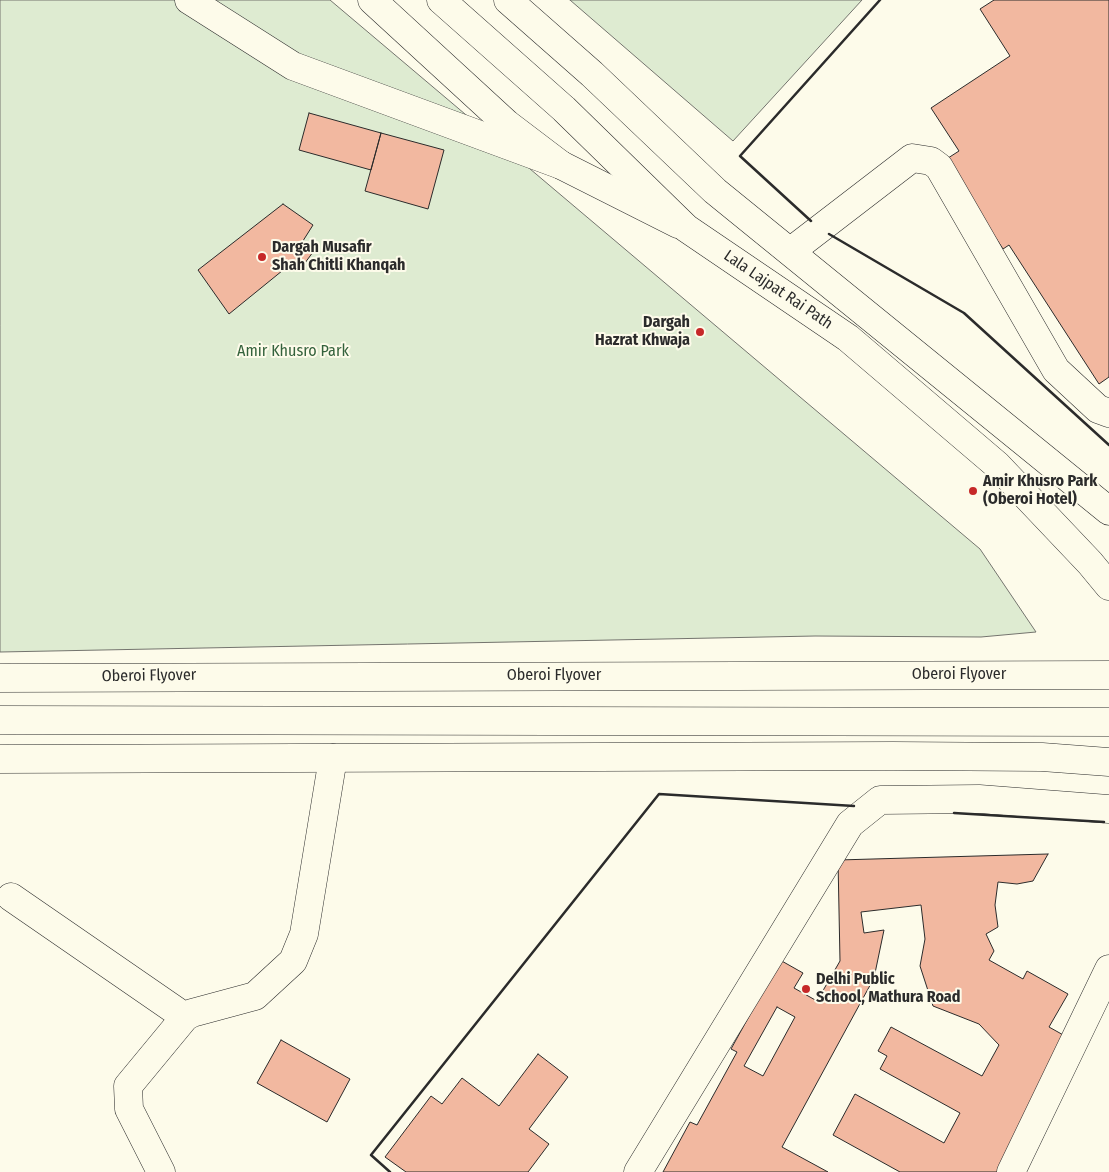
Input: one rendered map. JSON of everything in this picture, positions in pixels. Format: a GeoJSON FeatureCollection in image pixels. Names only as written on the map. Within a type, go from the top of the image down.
{"type":"FeatureCollection","features":[{"type":"Feature","properties":{"kind":"main road"},"geometry":{"type":"LineString","coordinates":[[189,0],[293,66],[561,165],[686,228]]}},
{"type":"Feature","properties":{"kind":"main road"},"geometry":{"type":"LineString","coordinates":[[372,0],[507,124],[561,165]]}},
{"type":"Feature","properties":{"kind":"main road","name":"Lala Lajpat Rai Path"},"geometry":{"type":"LineString","coordinates":[[441,0],[564,109],[686,228],[848,338],[997,465],[1090,563],[1109,586]]}},
{"type":"Feature","properties":{"kind":"main road","name":"Lala Lajpat Rai Path"},"geometry":{"type":"LineString","coordinates":[[508,0],[592,74],[715,191],[1109,510]]}},
{"type":"Feature","properties":{"kind":"main road"},"geometry":{"type":"LineString","coordinates":[[532,0],[618,79],[715,191]]}},
{"type":"Feature","properties":{"kind":"main road"},"geometry":{"type":"LineString","coordinates":[[791,251],[912,158],[931,161],[939,167],[1056,370],[1098,409],[1109,413]]}},
{"type":"Feature","properties":{"kind":"main road","name":"Oberoi Flyover"},"geometry":{"type":"LineString","coordinates":[[0,678],[1109,675]]}},
{"type":"Feature","properties":{"kind":"main road"},"geometry":{"type":"LineString","coordinates":[[0,720],[1109,722]]}},
{"type":"Feature","properties":{"kind":"main road"},"geometry":{"type":"LineString","coordinates":[[0,759],[902,756],[1042,757],[1109,762]]}},
{"type":"Feature","properties":{"kind":"main road"},"geometry":{"type":"LineString","coordinates":[[161,1172],[129,1109],[128,1086],[185,1017],[192,1013],[255,996],[294,961],[304,934],[333,758]]}},
{"type":"Feature","properties":{"kind":"main road"},"geometry":{"type":"LineString","coordinates":[[638,1172],[850,824],[880,800],[979,799],[1109,809]]}},
{"type":"Feature","properties":{"kind":"main road"},"geometry":{"type":"LineString","coordinates":[[11,897],[185,1017]]}},
{"type":"Feature","properties":{"kind":"main road"},"geometry":{"type":"LineString","coordinates":[[1011,1172],[1109,969]]}},
{"type":"Feature","properties":{"kind":"green space","name":"Amir Khusro Park"},"geometry":{"type":"Polygon","coordinates":[[[0,0],[330,0],[980,549],[1036,632],[981,637],[815,636],[0,652],[0,0]]]}},
{"type":"Feature","properties":{"kind":"green space"},"geometry":{"type":"Polygon","coordinates":[[[570,0],[862,0],[733,141],[570,0]]]}},
{"type":"Feature","properties":{"kind":"building"},"geometry":{"type":"Polygon","coordinates":[[[994,0],[1109,0],[1109,377],[1099,384],[1009,245],[1003,249],[945,160],[959,151],[931,108],[1010,56],[980,9],[994,0]]]}},
{"type":"Feature","properties":{"kind":"building"},"geometry":{"type":"Polygon","coordinates":[[[309,113],[381,133],[371,170],[299,150],[309,113]]]}},
{"type":"Feature","properties":{"kind":"building"},"geometry":{"type":"Polygon","coordinates":[[[381,133],[444,150],[428,209],[365,191],[381,133]]]}},
{"type":"Feature","properties":{"kind":"building","name":"Dargah Musafir Shah Chitli Khanqah"},"geometry":{"type":"Polygon","coordinates":[[[283,204],[313,225],[301,244],[313,252],[302,267],[293,262],[229,314],[198,270],[283,204]]]}},
{"type":"Feature","properties":{"kind":"building"},"geometry":{"type":"Polygon","coordinates":[[[1048,854],[1033,881],[1017,884],[998,882],[995,905],[998,927],[986,934],[994,951],[989,960],[1023,979],[1027,971],[1068,994],[1049,1027],[1074,1041],[1000,1172],[900,1172],[833,1135],[855,1094],[944,1143],[960,1113],[880,1069],[887,1056],[878,1051],[891,1027],[982,1076],[999,1045],[979,1024],[933,1006],[920,966],[925,939],[921,905],[861,912],[864,933],[884,930],[874,978],[782,1147],[828,1172],[663,1172],[690,1122],[697,1125],[737,1052],[731,1049],[780,960],[803,973],[794,988],[817,1001],[840,961],[838,860],[1048,854]],[[777,1007],[744,1066],[763,1076],[795,1017],[777,1007]]]}},
{"type":"Feature","properties":{"kind":"building"},"geometry":{"type":"Polygon","coordinates":[[[281,1040],[350,1079],[327,1122],[257,1083],[281,1040]]]}},
{"type":"Feature","properties":{"kind":"building"},"geometry":{"type":"Polygon","coordinates":[[[538,1054],[568,1077],[529,1129],[549,1144],[528,1172],[406,1172],[385,1157],[431,1096],[442,1104],[462,1078],[499,1106],[538,1054]]]}},
{"type":"Feature","properties":{"kind":"wall"},"geometry":{"type":"LineString","coordinates":[[811,221],[740,156],[880,0]]}},
{"type":"Feature","properties":{"kind":"wall"},"geometry":{"type":"LineString","coordinates":[[829,234],[964,313],[1109,445]]}},
{"type":"Feature","properties":{"kind":"wall"},"geometry":{"type":"LineString","coordinates":[[390,1172],[371,1155],[659,794],[854,806]]}},
{"type":"Feature","properties":{"kind":"wall"},"geometry":{"type":"LineString","coordinates":[[954,813],[1104,822]]}},
{"type":"Feature","properties":{"kind":"place","name":"Dargah Musafir Shah Chitli Khanqah"},"geometry":{"type":"Point","coordinates":[262,257]}},
{"type":"Feature","properties":{"kind":"place","name":"Dargah Hazrat Khwaja"},"geometry":{"type":"Point","coordinates":[700,332]}},
{"type":"Feature","properties":{"kind":"place","name":"Amir Khusro Park (Oberoi Hotel)"},"geometry":{"type":"Point","coordinates":[973,491]}},
{"type":"Feature","properties":{"kind":"place","name":"Delhi Public School, Mathura Road"},"geometry":{"type":"Point","coordinates":[806,989]}}]}
